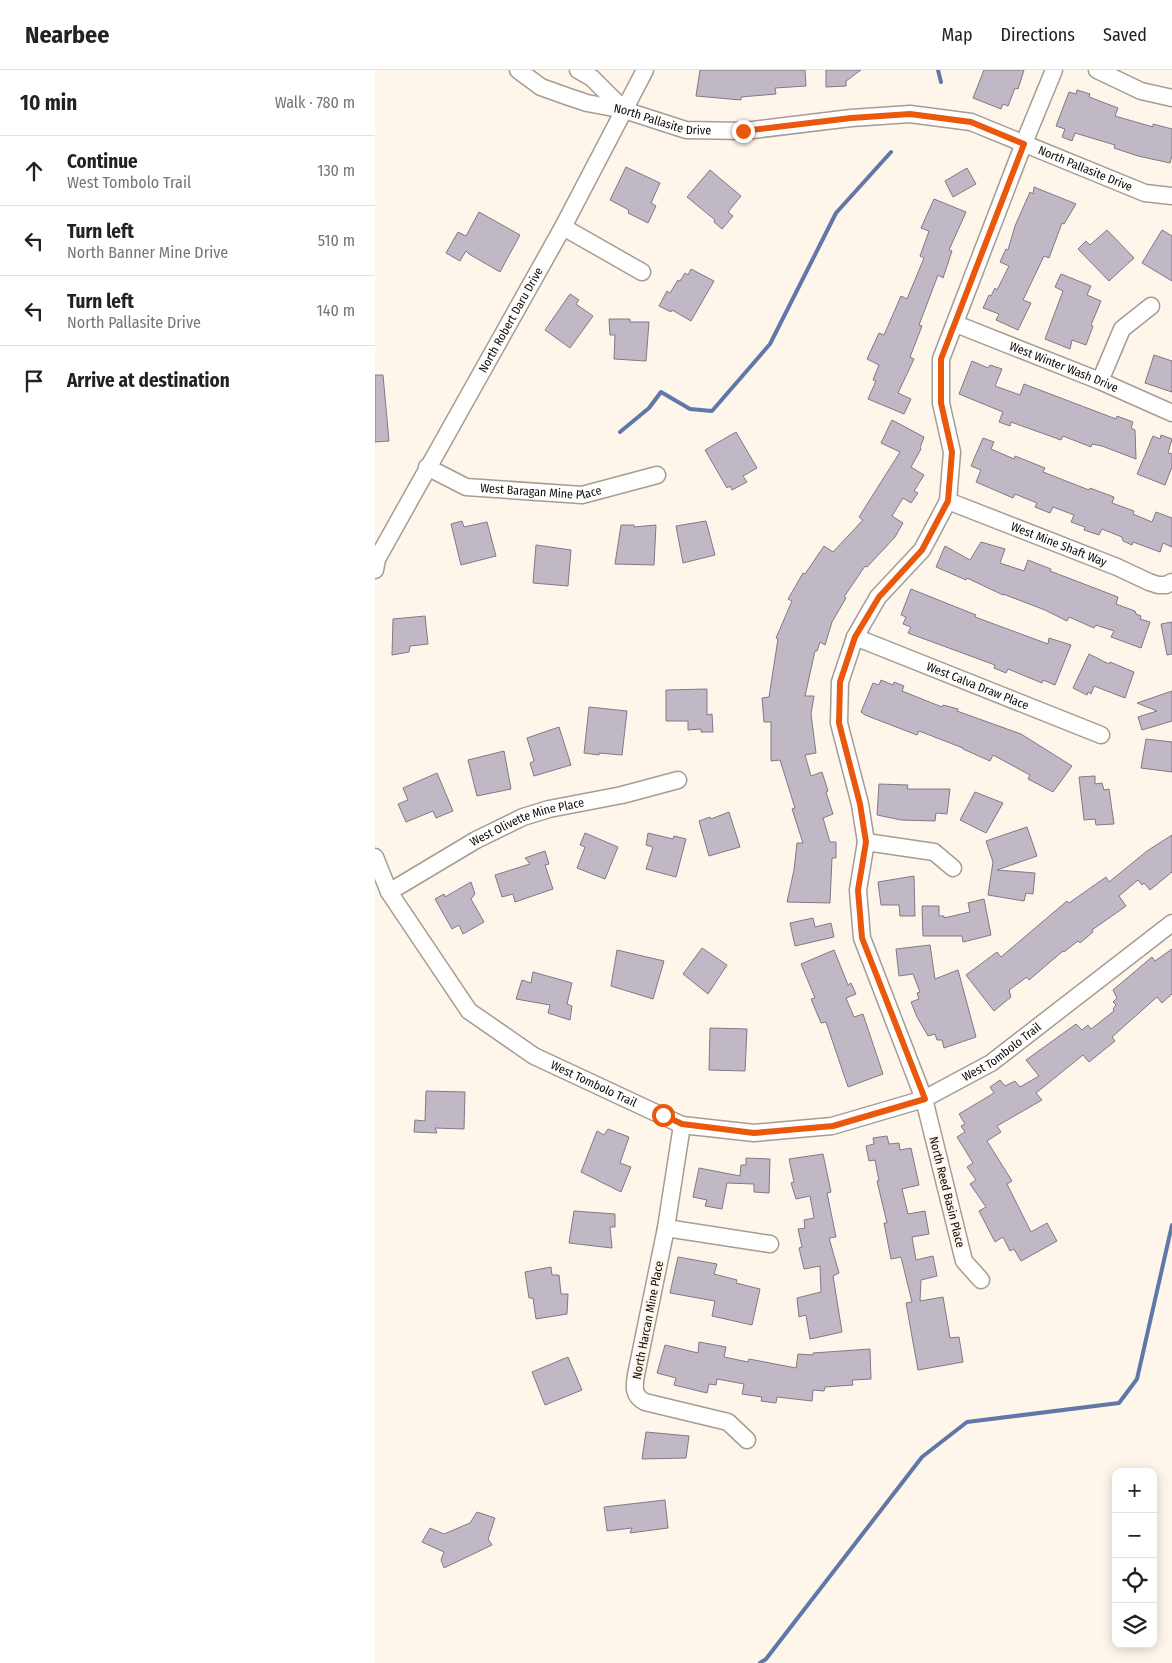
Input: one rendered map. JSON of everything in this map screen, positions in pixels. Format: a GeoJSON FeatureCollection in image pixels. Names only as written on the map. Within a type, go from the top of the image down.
{"type":"FeatureCollection","features":[{"type":"Feature","properties":{"kind":"street","name":"North Pallasite Drive"},"geometry":{"type":"LineString","coordinates":[[518,70],[541,87],[587,103],[624,110],[686,130],[743,131],[851,118],[910,114],[971,122],[1145,193],[1172,196]]}},
{"type":"Feature","properties":{"kind":"street"},"geometry":{"type":"LineString","coordinates":[[560,93],[570,91],[576,87],[580,79],[579,70]]}},
{"type":"Feature","properties":{"kind":"street"},"geometry":{"type":"LineString","coordinates":[[579,70],[592,78],[624,110]]}},
{"type":"Feature","properties":{"kind":"street","name":"North Robert Daru Drive"},"geometry":{"type":"LineString","coordinates":[[375,570],[377,559],[563,227],[645,70]]}},
{"type":"Feature","properties":{"kind":"street"},"geometry":{"type":"LineString","coordinates":[[948,501],[952,452],[941,403],[941,359],[1054,70]]}},
{"type":"Feature","properties":{"kind":"street"},"geometry":{"type":"LineString","coordinates":[[1097,70],[1141,91],[1172,98]]}},
{"type":"Feature","properties":{"kind":"street"},"geometry":{"type":"LineString","coordinates":[[563,227],[643,272]]}},
{"type":"Feature","properties":{"kind":"street"},"geometry":{"type":"LineString","coordinates":[[1100,381],[1122,328],[1151,306]]}},
{"type":"Feature","properties":{"kind":"street","name":"West Winter Wash Drive"},"geometry":{"type":"LineString","coordinates":[[956,324],[1100,381],[1172,413]]}},
{"type":"Feature","properties":{"kind":"street","name":"West Baragan Mine Place"},"geometry":{"type":"LineString","coordinates":[[427,467],[466,487],[582,495],[657,475]]}},
{"type":"Feature","properties":{"kind":"street","name":"West Mine Shaft Way"},"geometry":{"type":"LineString","coordinates":[[948,501],[1117,567],[1149,582],[1158,585],[1171,583]]}},
{"type":"Feature","properties":{"kind":"street","name":"North Reed Basin Place"},"geometry":{"type":"LineString","coordinates":[[948,501],[922,550],[879,597],[855,637],[840,682],[839,723],[860,804],[866,842],[858,890],[862,938],[925,1099],[964,1261],[981,1280]]}},
{"type":"Feature","properties":{"kind":"street","name":"West Calva Draw Place"},"geometry":{"type":"LineString","coordinates":[[855,637],[1101,735]]}},
{"type":"Feature","properties":{"kind":"street","name":"West Olivette Mine Place"},"geometry":{"type":"LineString","coordinates":[[389,892],[476,840],[523,817],[549,809],[622,795],[678,780]]}},
{"type":"Feature","properties":{"kind":"street"},"geometry":{"type":"LineString","coordinates":[[866,842],[934,852],[953,868]]}},
{"type":"Feature","properties":{"kind":"street"},"geometry":{"type":"LineString","coordinates":[[375,857],[389,892]]}},
{"type":"Feature","properties":{"kind":"street","name":"West Tombolo Trail"},"geometry":{"type":"LineString","coordinates":[[389,892],[469,1011],[533,1056],[682,1124],[754,1133],[833,1126],[925,1099],[991,1063],[1172,923]]}},
{"type":"Feature","properties":{"kind":"street","name":"North Harcan Mine Place"},"geometry":{"type":"LineString","coordinates":[[682,1124],[666,1228],[636,1375],[635,1392],[645,1402],[728,1422],[747,1440]]}},
{"type":"Feature","properties":{"kind":"street"},"geometry":{"type":"LineString","coordinates":[[666,1228],[770,1244]]}},
{"type":"Feature","properties":{"kind":"building"},"geometry":{"type":"Polygon","coordinates":[[[700,70],[805,70],[806,86],[775,88],[776,94],[741,97],[741,100],[696,96],[700,70]]]}},
{"type":"Feature","properties":{"kind":"building"},"geometry":{"type":"Polygon","coordinates":[[[826,70],[861,70],[846,81],[846,86],[826,87],[826,70]]]}},
{"type":"Feature","properties":{"kind":"building"},"geometry":{"type":"Polygon","coordinates":[[[984,70],[1024,70],[1018,89],[1015,88],[1008,106],[1003,104],[1001,109],[973,98],[984,70]]]}},
{"type":"Feature","properties":{"kind":"building"},"geometry":{"type":"Polygon","coordinates":[[[1077,90],[1090,94],[1089,97],[1118,108],[1115,116],[1153,127],[1153,124],[1172,129],[1172,155],[1170,163],[1138,156],[1114,148],[1115,145],[1075,133],[1072,141],[1062,137],[1065,129],[1056,126],[1069,92],[1076,94],[1077,90]]]}},
{"type":"Feature","properties":{"kind":"building"},"geometry":{"type":"Polygon","coordinates":[[[626,167],[660,183],[651,203],[656,206],[648,223],[628,213],[629,210],[610,200],[626,167]]]}},
{"type":"Feature","properties":{"kind":"building"},"geometry":{"type":"Polygon","coordinates":[[[967,168],[976,184],[953,197],[945,181],[967,168]]]}},
{"type":"Feature","properties":{"kind":"building"},"geometry":{"type":"Polygon","coordinates":[[[710,170],[741,196],[728,212],[733,216],[722,229],[714,222],[715,220],[687,197],[710,170]]]}},
{"type":"Feature","properties":{"kind":"building"},"geometry":{"type":"Polygon","coordinates":[[[1034,187],[1076,204],[1064,224],[1062,223],[1049,258],[1044,256],[1023,300],[1031,303],[1018,330],[996,320],[999,314],[983,308],[989,295],[991,296],[995,288],[997,290],[1009,266],[1000,262],[1006,249],[1008,250],[1015,226],[1030,192],[1033,194],[1034,187]]]}},
{"type":"Feature","properties":{"kind":"building"},"geometry":{"type":"Polygon","coordinates":[[[934,199],[966,212],[949,250],[952,251],[943,278],[938,275],[919,325],[922,326],[910,357],[914,359],[898,393],[911,399],[904,414],[868,399],[876,381],[873,380],[879,365],[867,359],[879,333],[884,335],[901,296],[907,299],[924,258],[920,256],[929,231],[921,228],[934,199]]]}},
{"type":"Feature","properties":{"kind":"building"},"geometry":{"type":"Polygon","coordinates":[[[479,212],[520,235],[500,272],[466,251],[460,261],[446,253],[458,232],[466,236],[479,212]]]}},
{"type":"Feature","properties":{"kind":"building"},"geometry":{"type":"Polygon","coordinates":[[[1107,230],[1134,258],[1109,281],[1078,249],[1086,241],[1090,245],[1107,230]]]}},
{"type":"Feature","properties":{"kind":"building"},"geometry":{"type":"Polygon","coordinates":[[[1162,230],[1172,236],[1172,281],[1142,263],[1162,230]]]}},
{"type":"Feature","properties":{"kind":"building"},"geometry":{"type":"Polygon","coordinates":[[[691,269],[714,281],[691,321],[672,310],[671,312],[659,306],[667,291],[670,293],[678,280],[680,281],[685,273],[688,275],[691,269]]]}},
{"type":"Feature","properties":{"kind":"building"},"geometry":{"type":"Polygon","coordinates":[[[1061,274],[1091,286],[1087,295],[1101,301],[1091,325],[1093,326],[1086,345],[1072,340],[1070,349],[1045,339],[1063,291],[1055,287],[1061,274]]]}},
{"type":"Feature","properties":{"kind":"building"},"geometry":{"type":"Polygon","coordinates":[[[570,294],[579,300],[576,304],[593,316],[570,348],[545,330],[570,294]]]}},
{"type":"Feature","properties":{"kind":"building"},"geometry":{"type":"Polygon","coordinates":[[[609,319],[630,319],[630,322],[649,322],[646,361],[614,359],[615,335],[610,335],[609,319]]]}},
{"type":"Feature","properties":{"kind":"building"},"geometry":{"type":"Polygon","coordinates":[[[1154,355],[1172,361],[1172,392],[1145,383],[1154,355]]]}},
{"type":"Feature","properties":{"kind":"building"},"geometry":{"type":"Polygon","coordinates":[[[972,361],[988,368],[990,365],[1002,369],[995,386],[1020,395],[1024,384],[1116,419],[1117,416],[1133,422],[1131,428],[1135,430],[1136,459],[1102,446],[1092,444],[1091,447],[1063,436],[1061,440],[1011,422],[1010,426],[999,422],[1003,412],[959,394],[972,361]]]}},
{"type":"Feature","properties":{"kind":"building"},"geometry":{"type":"Polygon","coordinates":[[[375,375],[383,375],[389,441],[375,442],[375,375]]]}},
{"type":"Feature","properties":{"kind":"building"},"geometry":{"type":"Polygon","coordinates":[[[892,420],[924,437],[921,449],[911,467],[924,475],[914,491],[918,493],[911,503],[903,498],[892,516],[903,523],[895,537],[867,567],[865,566],[844,597],[846,598],[832,622],[825,645],[820,642],[817,651],[815,651],[805,696],[814,696],[811,714],[816,753],[805,755],[811,776],[822,772],[828,791],[826,792],[833,814],[823,818],[830,842],[836,842],[836,858],[832,858],[830,903],[787,902],[794,870],[797,843],[803,843],[792,809],[795,808],[780,760],[771,761],[771,722],[764,722],[762,698],[769,697],[778,639],[776,638],[792,601],[788,599],[803,573],[805,574],[824,546],[833,552],[863,520],[859,517],[900,452],[881,443],[892,420]]]}},
{"type":"Feature","properties":{"kind":"building"},"geometry":{"type":"Polygon","coordinates":[[[736,432],[757,468],[743,476],[747,482],[732,490],[730,486],[727,488],[705,450],[736,432]]]}},
{"type":"Feature","properties":{"kind":"building"},"geometry":{"type":"Polygon","coordinates":[[[1161,435],[1172,439],[1168,453],[1172,454],[1172,467],[1165,485],[1137,474],[1153,436],[1160,439],[1161,435]]]}},
{"type":"Feature","properties":{"kind":"building"},"geometry":{"type":"Polygon","coordinates":[[[983,438],[994,442],[991,449],[1014,459],[1015,456],[1045,468],[1043,472],[1089,490],[1090,488],[1114,497],[1112,503],[1134,511],[1133,514],[1152,522],[1156,512],[1172,518],[1172,547],[1163,543],[1160,552],[1133,542],[1132,545],[1123,541],[1122,537],[1102,529],[1099,535],[1084,530],[1085,527],[1071,522],[1074,515],[1053,507],[1050,513],[1035,507],[1037,503],[1015,494],[1013,498],[976,482],[981,470],[971,466],[983,438]]]}},
{"type":"Feature","properties":{"kind":"building"},"geometry":{"type":"Polygon","coordinates":[[[462,521],[464,527],[487,522],[496,556],[461,565],[451,524],[462,521]]]}},
{"type":"Feature","properties":{"kind":"building"},"geometry":{"type":"Polygon","coordinates":[[[706,521],[715,555],[683,563],[676,526],[706,521]]]}},
{"type":"Feature","properties":{"kind":"building"},"geometry":{"type":"Polygon","coordinates":[[[621,525],[634,525],[634,527],[656,525],[654,565],[615,564],[621,525]]]}},
{"type":"Feature","properties":{"kind":"building"},"geometry":{"type":"Polygon","coordinates":[[[981,542],[1005,549],[1000,563],[1024,571],[1028,560],[1051,569],[1050,571],[1118,597],[1116,604],[1135,611],[1136,614],[1141,616],[1140,619],[1150,622],[1141,648],[1111,637],[1114,631],[1096,625],[1094,628],[1069,617],[1067,621],[1045,610],[936,567],[945,546],[970,560],[981,542]]]}},
{"type":"Feature","properties":{"kind":"building"},"geometry":{"type":"Polygon","coordinates":[[[536,545],[571,550],[568,586],[533,583],[536,545]]]}},
{"type":"Feature","properties":{"kind":"building"},"geometry":{"type":"Polygon","coordinates":[[[911,589],[976,615],[975,617],[1048,644],[1049,638],[1071,645],[1055,685],[1043,680],[1042,683],[1008,669],[1006,673],[994,668],[995,665],[908,633],[911,627],[903,624],[906,617],[901,615],[911,589]]]}},
{"type":"Feature","properties":{"kind":"building"},"geometry":{"type":"Polygon","coordinates":[[[425,616],[428,644],[410,646],[409,652],[392,655],[393,619],[425,616]]]}},
{"type":"Feature","properties":{"kind":"building"},"geometry":{"type":"Polygon","coordinates":[[[1172,622],[1172,654],[1167,655],[1161,624],[1172,622]]]}},
{"type":"Feature","properties":{"kind":"building"},"geometry":{"type":"Polygon","coordinates":[[[1089,654],[1109,664],[1110,662],[1134,672],[1125,698],[1094,686],[1091,694],[1088,692],[1087,695],[1073,688],[1089,654]]]}},
{"type":"Feature","properties":{"kind":"building"},"geometry":{"type":"Polygon","coordinates":[[[881,680],[893,685],[894,682],[904,686],[902,691],[942,707],[943,705],[958,709],[957,711],[1021,734],[1072,766],[1053,792],[1028,779],[1030,775],[993,755],[990,761],[919,731],[917,735],[865,715],[861,712],[873,683],[879,685],[881,680]]]}},
{"type":"Feature","properties":{"kind":"building"},"geometry":{"type":"Polygon","coordinates":[[[707,689],[707,715],[712,714],[713,732],[701,732],[701,729],[688,730],[688,721],[666,721],[666,690],[707,689]]]}},
{"type":"Feature","properties":{"kind":"building"},"geometry":{"type":"Polygon","coordinates":[[[1172,691],[1172,721],[1142,730],[1138,717],[1157,711],[1137,703],[1172,691]]]}},
{"type":"Feature","properties":{"kind":"building"},"geometry":{"type":"Polygon","coordinates":[[[589,707],[627,711],[622,755],[584,753],[589,707]]]}},
{"type":"Feature","properties":{"kind":"building"},"geometry":{"type":"Polygon","coordinates":[[[559,727],[571,765],[534,776],[530,763],[534,761],[527,738],[559,727]]]}},
{"type":"Feature","properties":{"kind":"building"},"geometry":{"type":"Polygon","coordinates":[[[1146,739],[1172,742],[1172,772],[1141,768],[1146,739]]]}},
{"type":"Feature","properties":{"kind":"building"},"geometry":{"type":"Polygon","coordinates":[[[504,751],[511,789],[477,796],[468,760],[504,751]]]}},
{"type":"Feature","properties":{"kind":"building"},"geometry":{"type":"Polygon","coordinates":[[[437,773],[453,811],[436,818],[433,811],[406,822],[398,804],[408,800],[403,788],[437,773]]]}},
{"type":"Feature","properties":{"kind":"building"},"geometry":{"type":"Polygon","coordinates":[[[1095,776],[1095,784],[1102,783],[1104,790],[1109,789],[1114,824],[1096,825],[1095,819],[1084,820],[1079,777],[1095,776]]]}},
{"type":"Feature","properties":{"kind":"building"},"geometry":{"type":"Polygon","coordinates":[[[879,784],[908,785],[907,789],[950,789],[947,814],[936,813],[935,821],[901,820],[877,815],[879,784]]]}},
{"type":"Feature","properties":{"kind":"building"},"geometry":{"type":"Polygon","coordinates":[[[975,792],[1003,803],[986,833],[960,820],[975,792]]]}},
{"type":"Feature","properties":{"kind":"building"},"geometry":{"type":"Polygon","coordinates":[[[729,812],[740,847],[709,856],[699,821],[710,817],[711,819],[729,812]]]}},
{"type":"Feature","properties":{"kind":"building"},"geometry":{"type":"Polygon","coordinates":[[[1027,827],[1037,856],[997,870],[1035,873],[1033,894],[1026,893],[1024,901],[988,895],[993,862],[986,841],[1027,827]]]}},
{"type":"Feature","properties":{"kind":"building"},"geometry":{"type":"Polygon","coordinates":[[[585,833],[618,847],[605,879],[577,868],[585,847],[580,845],[585,833]]]}},
{"type":"Feature","properties":{"kind":"building"},"geometry":{"type":"Polygon","coordinates":[[[648,833],[673,839],[674,836],[686,839],[676,877],[646,869],[653,847],[646,845],[648,833]]]}},
{"type":"Feature","properties":{"kind":"building"},"geometry":{"type":"Polygon","coordinates":[[[1172,835],[1172,872],[1150,890],[1144,883],[1142,885],[1138,880],[1119,896],[1126,906],[1092,930],[1093,932],[1080,943],[1078,941],[1063,951],[1029,980],[1027,977],[1009,990],[1011,997],[994,1011],[966,975],[997,952],[1001,957],[1067,901],[1069,903],[1106,877],[1109,882],[1147,851],[1172,835]]]}},
{"type":"Feature","properties":{"kind":"building"},"geometry":{"type":"Polygon","coordinates":[[[545,851],[549,864],[545,865],[553,889],[515,902],[513,894],[502,897],[495,875],[530,864],[525,858],[545,851]]]}},
{"type":"Feature","properties":{"kind":"building"},"geometry":{"type":"Polygon","coordinates":[[[914,876],[915,916],[900,916],[899,905],[881,905],[878,882],[914,876]]]}},
{"type":"Feature","properties":{"kind":"building"},"geometry":{"type":"Polygon","coordinates":[[[471,882],[475,894],[471,899],[484,922],[463,934],[459,925],[452,929],[435,899],[444,894],[445,897],[471,882]]]}},
{"type":"Feature","properties":{"kind":"building"},"geometry":{"type":"Polygon","coordinates":[[[984,899],[991,935],[963,942],[962,936],[923,936],[922,906],[939,906],[939,916],[944,916],[944,918],[970,912],[968,903],[984,899]]]}},
{"type":"Feature","properties":{"kind":"building"},"geometry":{"type":"Polygon","coordinates":[[[813,918],[815,927],[831,923],[834,937],[795,946],[790,923],[813,918]]]}},
{"type":"Feature","properties":{"kind":"building"},"geometry":{"type":"Polygon","coordinates":[[[930,945],[935,979],[958,970],[976,1037],[944,1048],[942,1040],[937,1040],[935,1034],[928,1036],[917,1017],[911,1002],[919,999],[917,993],[920,992],[913,974],[899,976],[896,949],[930,945]]]}},
{"type":"Feature","properties":{"kind":"building"},"geometry":{"type":"Polygon","coordinates":[[[702,948],[727,965],[708,994],[683,974],[702,948]]]}},
{"type":"Feature","properties":{"kind":"building"},"geometry":{"type":"Polygon","coordinates":[[[1172,949],[1172,994],[1162,1003],[1157,997],[1112,1037],[1115,1041],[1089,1062],[1083,1055],[1036,1093],[1042,1100],[997,1126],[1001,1132],[987,1141],[1012,1181],[1007,1184],[1031,1232],[1047,1223],[1057,1241],[1021,1261],[1014,1249],[1010,1251],[1003,1237],[995,1242],[979,1211],[986,1207],[970,1184],[976,1180],[967,1167],[973,1163],[957,1137],[965,1132],[961,1126],[965,1124],[959,1114],[994,1093],[990,1087],[1000,1080],[1005,1086],[1015,1081],[1020,1087],[1039,1076],[1026,1060],[1076,1024],[1082,1030],[1088,1025],[1091,1029],[1114,1011],[1113,1009],[1116,1005],[1113,1002],[1117,998],[1113,990],[1152,957],[1155,961],[1172,949]]]}},
{"type":"Feature","properties":{"kind":"building"},"geometry":{"type":"Polygon","coordinates":[[[617,950],[664,961],[653,999],[611,986],[617,950]]]}},
{"type":"Feature","properties":{"kind":"building"},"geometry":{"type":"Polygon","coordinates":[[[834,950],[848,985],[851,983],[856,994],[846,998],[854,1017],[863,1014],[883,1074],[848,1087],[826,1022],[821,1023],[811,999],[815,998],[801,964],[834,950]]]}},
{"type":"Feature","properties":{"kind":"building"},"geometry":{"type":"Polygon","coordinates":[[[533,972],[572,983],[567,1004],[572,1006],[570,1020],[548,1013],[550,1005],[516,999],[522,980],[531,983],[533,972]]]}},
{"type":"Feature","properties":{"kind":"building"},"geometry":{"type":"Polygon","coordinates":[[[710,1028],[747,1029],[745,1071],[709,1070],[710,1028]]]}},
{"type":"Feature","properties":{"kind":"building"},"geometry":{"type":"Polygon","coordinates":[[[426,1091],[465,1092],[464,1129],[435,1128],[437,1133],[414,1132],[415,1120],[425,1121],[426,1091]]]}},
{"type":"Feature","properties":{"kind":"building"},"geometry":{"type":"Polygon","coordinates":[[[608,1129],[629,1137],[620,1163],[631,1167],[621,1192],[581,1172],[597,1131],[604,1135],[608,1129]]]}},
{"type":"Feature","properties":{"kind":"building"},"geometry":{"type":"Polygon","coordinates":[[[887,1136],[889,1144],[899,1143],[900,1150],[911,1148],[919,1185],[902,1189],[908,1214],[925,1211],[929,1234],[912,1237],[916,1260],[933,1256],[937,1276],[921,1280],[920,1301],[943,1297],[950,1338],[959,1337],[963,1362],[918,1370],[906,1303],[912,1302],[901,1257],[891,1259],[884,1223],[887,1223],[877,1181],[879,1181],[875,1160],[869,1161],[866,1146],[874,1144],[873,1138],[887,1136]]]}},
{"type":"Feature","properties":{"kind":"building"},"geometry":{"type":"Polygon","coordinates":[[[823,1154],[831,1192],[827,1193],[836,1237],[829,1238],[839,1273],[833,1276],[842,1332],[810,1339],[806,1315],[799,1317],[797,1298],[821,1292],[820,1266],[804,1269],[799,1248],[802,1247],[798,1229],[805,1228],[804,1220],[814,1218],[810,1196],[796,1199],[791,1183],[794,1182],[789,1159],[823,1154]]]}},
{"type":"Feature","properties":{"kind":"building"},"geometry":{"type":"Polygon","coordinates":[[[746,1158],[770,1159],[769,1193],[754,1192],[754,1184],[727,1183],[722,1209],[705,1206],[707,1200],[693,1197],[699,1168],[740,1176],[741,1165],[746,1165],[746,1158]]]}},
{"type":"Feature","properties":{"kind":"building"},"geometry":{"type":"Polygon","coordinates":[[[574,1211],[615,1214],[615,1227],[610,1227],[612,1248],[569,1243],[574,1211]]]}},
{"type":"Feature","properties":{"kind":"building"},"geometry":{"type":"Polygon","coordinates":[[[678,1257],[717,1264],[714,1274],[737,1280],[736,1283],[760,1289],[752,1325],[712,1316],[715,1301],[670,1293],[678,1257]]]}},
{"type":"Feature","properties":{"kind":"building"},"geometry":{"type":"Polygon","coordinates":[[[551,1267],[552,1275],[559,1275],[561,1294],[568,1294],[567,1314],[536,1319],[533,1298],[529,1298],[525,1272],[551,1267]]]}},
{"type":"Feature","properties":{"kind":"building"},"geometry":{"type":"Polygon","coordinates":[[[699,1342],[726,1347],[724,1357],[748,1362],[749,1359],[796,1368],[798,1354],[813,1355],[813,1353],[870,1349],[871,1379],[852,1380],[853,1385],[825,1387],[824,1391],[813,1390],[812,1401],[777,1397],[776,1403],[761,1401],[762,1397],[742,1394],[744,1384],[717,1379],[716,1385],[709,1384],[707,1393],[674,1385],[676,1378],[657,1373],[665,1345],[698,1353],[699,1342]]]}},
{"type":"Feature","properties":{"kind":"building"},"geometry":{"type":"Polygon","coordinates":[[[568,1357],[582,1390],[545,1405],[532,1372],[568,1357]]]}},
{"type":"Feature","properties":{"kind":"building"},"geometry":{"type":"Polygon","coordinates":[[[646,1432],[689,1436],[686,1458],[642,1459],[646,1432]]]}},
{"type":"Feature","properties":{"kind":"building"},"geometry":{"type":"Polygon","coordinates":[[[665,1500],[668,1528],[630,1533],[632,1528],[607,1531],[604,1507],[665,1500]]]}},
{"type":"Feature","properties":{"kind":"building"},"geometry":{"type":"Polygon","coordinates":[[[477,1512],[495,1518],[488,1539],[492,1545],[444,1568],[441,1560],[444,1552],[422,1542],[430,1528],[444,1534],[470,1523],[477,1512]]]}},
{"type":"Feature","properties":{"kind":"waterway"},"geometry":{"type":"LineString","coordinates":[[938,70],[941,82]]}},
{"type":"Feature","properties":{"kind":"waterway"},"geometry":{"type":"LineString","coordinates":[[620,432],[649,408],[661,392],[690,409],[712,411],[770,344],[836,213],[891,152]]}},
{"type":"Feature","properties":{"kind":"waterway"},"geometry":{"type":"LineString","coordinates":[[760,1663],[766,1659],[922,1457],[967,1422],[1119,1403],[1137,1379],[1172,1225]]}},
{"type":"Feature","properties":{"kind":"route"},"geometry":{"type":"LineString","coordinates":[[663,1115],[682,1124],[754,1133],[833,1126],[925,1099],[862,938],[858,890],[866,842],[860,804],[839,723],[840,682],[855,637],[879,597],[922,550],[948,501],[952,452],[941,403],[941,359],[1024,144],[971,122],[910,114],[851,118],[743,131]]}}]}
